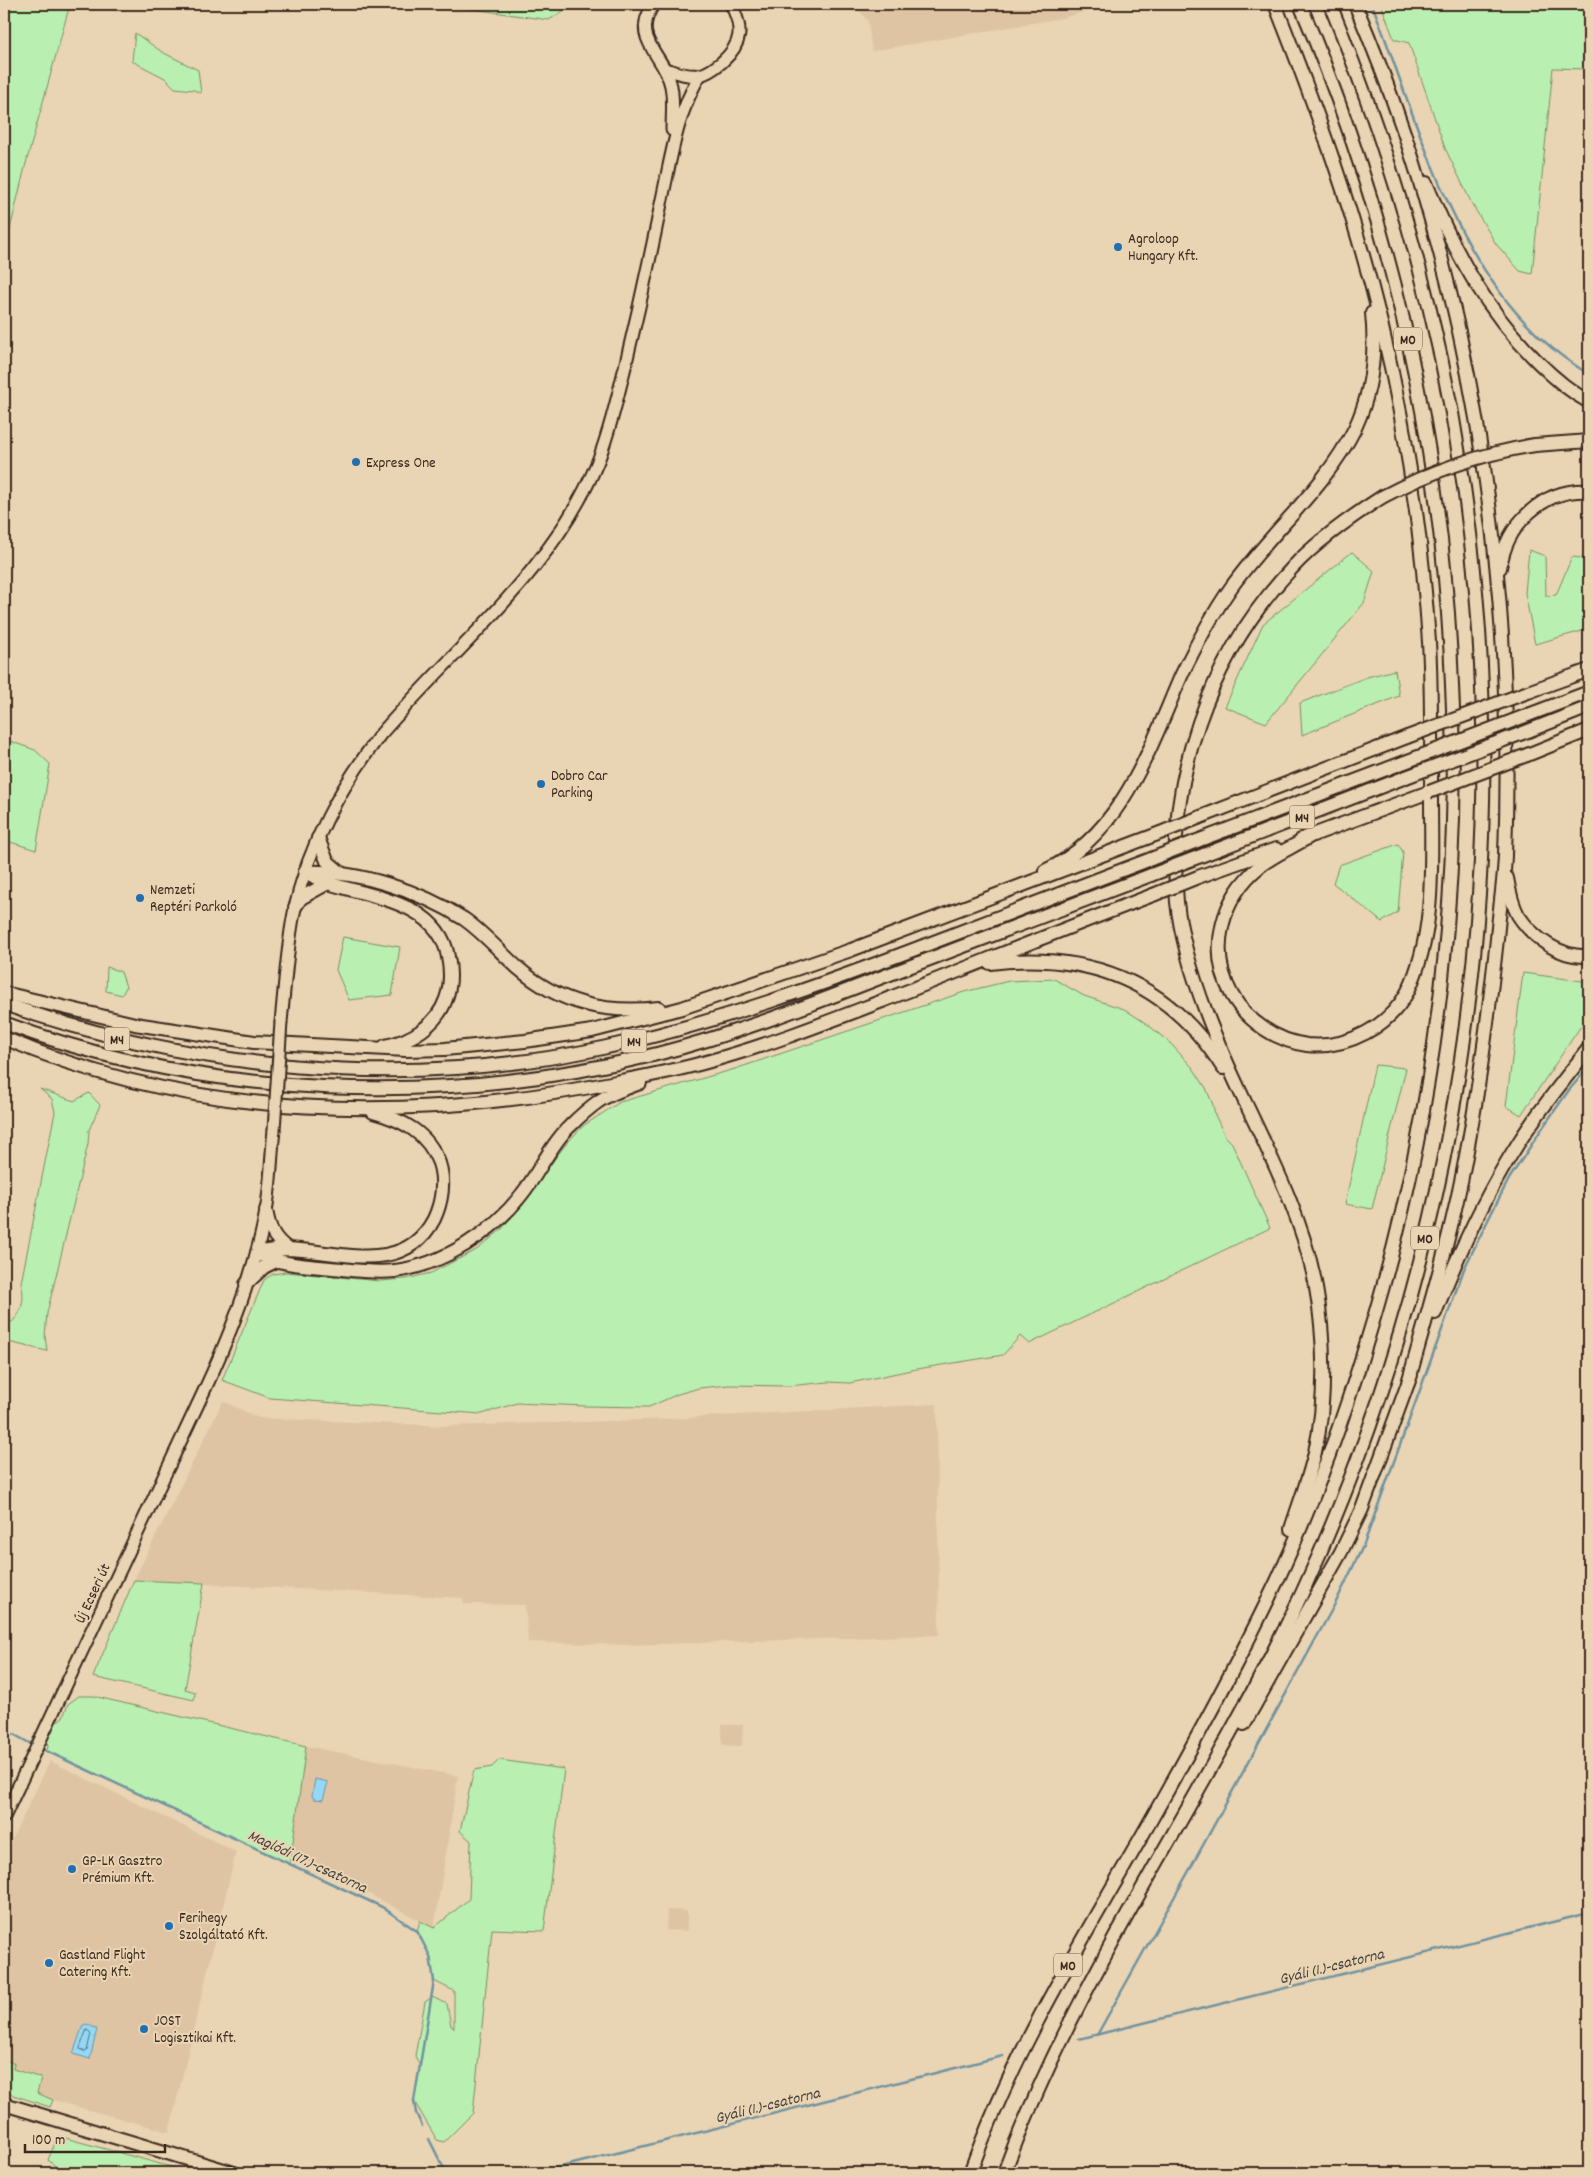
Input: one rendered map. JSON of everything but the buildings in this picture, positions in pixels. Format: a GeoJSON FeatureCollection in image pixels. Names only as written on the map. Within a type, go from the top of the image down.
{"type":"FeatureCollection","features":[{"type":"Feature","properties":{"kind":"main road"},"geometry":{"type":"LineString","coordinates":[[654,4],[646,21],[646,40],[665,69],[671,86],[672,147]]}},
{"type":"Feature","properties":{"kind":"main road"},"geometry":{"type":"LineString","coordinates":[[665,69],[684,75],[700,75],[716,67],[732,53],[739,38],[740,24],[731,4]]}},
{"type":"Feature","properties":{"kind":"main road"},"geometry":{"type":"LineString","coordinates":[[1275,4],[1336,162],[1382,325],[1406,448],[1424,587],[1430,695],[1430,873],[1423,946],[1407,992],[1391,1014],[1370,1031],[1341,1042],[1320,1045],[1288,1041],[1256,1024],[1231,994],[1220,960],[1222,919],[1240,885],[1267,861],[1309,836]]}},
{"type":"Feature","properties":{"kind":"main road","name":"M0"},"geometry":{"type":"LineString","coordinates":[[970,2173],[996,2108],[1031,2032],[1190,1750],[1279,1577],[1330,1453],[1347,1405],[1392,1257],[1407,1195],[1435,1041],[1449,920],[1455,796],[1453,688],[1442,540],[1420,398],[1396,288],[1370,198],[1340,108],[1300,4]]}},
{"type":"Feature","properties":{"kind":"main road","name":"M0"},"geometry":{"type":"LineString","coordinates":[[1004,2173],[1024,2123],[1071,2020],[1122,1924],[1220,1752],[1285,1629],[1330,1528],[1369,1427],[1403,1323],[1428,1228],[1456,1094],[1471,988],[1481,863],[1483,781],[1478,625],[1463,480],[1455,432],[1424,288],[1406,218],[1370,104],[1330,4]]}},
{"type":"Feature","properties":{"kind":"main road"},"geometry":{"type":"LineString","coordinates":[[1355,4],[1404,133],[1444,226],[1490,307],[1514,338],[1551,375],[1589,402]]}},
{"type":"Feature","properties":{"kind":"main road"},"geometry":{"type":"LineString","coordinates":[[672,147],[682,112],[700,75]]}},
{"type":"Feature","properties":{"kind":"main road"},"geometry":{"type":"LineString","coordinates":[[1404,133],[1442,262],[1468,374],[1485,474],[1499,580],[1506,727],[1504,859],[1483,1054],[1466,1158],[1442,1263],[1408,1383]]}},
{"type":"Feature","properties":{"kind":"main road","name":"Új Ecseri út"},"geometry":{"type":"LineString","coordinates":[[4,1817],[207,1383],[257,1253],[266,1210],[274,1130],[281,1022],[295,907],[305,872],[318,838],[330,809],[380,734],[529,575],[544,556],[584,492],[610,428],[641,299],[672,147]]}},
{"type":"Feature","properties":{"kind":"main road"},"geometry":{"type":"LineString","coordinates":[[993,896],[1050,869],[1077,850],[1109,819],[1144,764],[1183,672],[1216,612],[1252,561],[1322,480],[1344,448],[1363,407],[1370,379],[1374,333],[1368,271]]}},
{"type":"Feature","properties":{"kind":"main road"},"geometry":{"type":"LineString","coordinates":[[1279,1577],[1288,1536],[1315,1452],[1322,1399],[1322,1339],[1314,1281],[1304,1244],[1266,1146],[1243,1100],[1207,1016],[1190,966],[1181,924],[1175,855],[1184,772],[1200,715],[1211,689],[1235,644],[1262,605],[1294,566],[1330,534],[1382,497],[1446,467],[1488,454],[1535,445],[1589,442]]}},
{"type":"Feature","properties":{"kind":"main road"},"geometry":{"type":"LineString","coordinates":[[1499,580],[1506,544],[1521,519],[1542,502],[1576,490],[1589,491]]}},
{"type":"Feature","properties":{"kind":"main road"},"geometry":{"type":"LineString","coordinates":[[4,993],[99,1016],[173,1031],[254,1042],[372,1049],[445,1049],[526,1041],[592,1031],[682,1008],[832,956],[1587,670]]}},
{"type":"Feature","properties":{"kind":"main road","name":"M4"},"geometry":{"type":"LineString","coordinates":[[4,1004],[90,1032],[129,1042],[232,1060],[310,1068],[384,1070],[456,1068],[535,1060],[595,1050],[655,1036],[782,998],[862,970],[1589,692]]}},
{"type":"Feature","properties":{"kind":"main road","name":"M4"},"geometry":{"type":"LineString","coordinates":[[4,1023],[88,1050],[167,1068],[235,1079],[306,1086],[435,1087],[546,1076],[658,1054],[724,1035],[805,1007],[1589,708]]}},
{"type":"Feature","properties":{"kind":"main road"},"geometry":{"type":"LineString","coordinates":[[4,1038],[72,1063],[152,1087],[200,1096],[265,1104],[357,1108],[497,1101],[573,1091],[710,1062],[782,1038],[968,968],[1027,943],[1198,877],[1407,801],[1588,731]]}},
{"type":"Feature","properties":{"kind":"main road"},"geometry":{"type":"LineString","coordinates":[[318,838],[327,861],[336,870],[344,874]]}},
{"type":"Feature","properties":{"kind":"main road"},"geometry":{"type":"LineString","coordinates":[[1504,859],[1510,891],[1517,913],[1532,933],[1540,940],[1559,950],[1589,956]]}},
{"type":"Feature","properties":{"kind":"main road"},"geometry":{"type":"LineString","coordinates":[[305,872],[324,871],[344,874],[404,890],[441,906],[479,931],[530,977],[549,990],[589,1006],[623,1011],[682,1008]]}},
{"type":"Feature","properties":{"kind":"main road"},"geometry":{"type":"LineString","coordinates":[[305,872],[328,883],[387,899],[414,911],[433,927],[447,952],[450,979],[446,1000],[439,1013],[430,1024],[406,1040],[372,1049]]}},
{"type":"Feature","properties":{"kind":"main road"},"geometry":{"type":"LineString","coordinates":[[295,907],[301,898],[328,883]]}},
{"type":"Feature","properties":{"kind":"main road"},"geometry":{"type":"LineString","coordinates":[[968,968],[987,963],[1030,959],[1063,961],[1095,967],[1138,985],[1164,1001],[1185,1019],[1203,1039],[1243,1100]]}},
{"type":"Feature","properties":{"kind":"main road"},"geometry":{"type":"LineString","coordinates":[[1220,1752],[1246,1722],[1341,1552],[1362,1509],[1408,1383],[1457,1261],[1495,1183],[1535,1118],[1589,1048]]}},
{"type":"Feature","properties":{"kind":"main road"},"geometry":{"type":"LineString","coordinates":[[257,1253],[266,1258],[360,1271],[395,1271],[427,1263],[467,1245],[500,1219],[523,1194],[568,1127],[600,1100],[663,1073]]}},
{"type":"Feature","properties":{"kind":"main road"},"geometry":{"type":"LineString","coordinates":[[257,1253],[288,1249],[353,1257],[383,1256],[411,1246],[430,1227],[437,1213],[443,1187],[442,1174],[434,1152],[417,1131],[404,1122],[357,1108]]}},
{"type":"Feature","properties":{"kind":"main road"},"geometry":{"type":"LineString","coordinates":[[266,1210],[271,1232],[276,1240],[288,1249]]}},
{"type":"Feature","properties":{"kind":"main road"},"geometry":{"type":"LineString","coordinates":[[246,1284],[264,1267],[278,1260]]}},
{"type":"Feature","properties":{"kind":"main road"},"geometry":{"type":"LineString","coordinates":[[4,2104],[234,2173]]}},
{"type":"Feature","properties":{"kind":"shaded area"},"geometry":{"type":"Polygon","coordinates":[[[854,4],[1113,4],[1062,18],[872,51],[868,21],[854,4]]]}},
{"type":"Feature","properties":{"kind":"shaded area"},"geometry":{"type":"Polygon","coordinates":[[[223,1401],[259,1418],[447,1426],[647,1420],[937,1404],[939,1635],[629,1645],[528,1642],[525,1605],[464,1604],[463,1598],[134,1580],[223,1401]]]}},
{"type":"Feature","properties":{"kind":"shaded area"},"geometry":{"type":"Polygon","coordinates":[[[722,1725],[743,1725],[742,1746],[722,1745],[722,1725]]]}},
{"type":"Feature","properties":{"kind":"shaded area"},"geometry":{"type":"Polygon","coordinates":[[[306,1746],[458,1776],[434,1928],[291,1853],[306,1746]]]}},
{"type":"Feature","properties":{"kind":"shaded area"},"geometry":{"type":"Polygon","coordinates":[[[50,1761],[236,1852],[169,2132],[53,2100],[37,2093],[41,2078],[12,2069],[14,2063],[4,2060],[4,1856],[50,1761]]]}},
{"type":"Feature","properties":{"kind":"shaded area"},"geometry":{"type":"Polygon","coordinates":[[[667,1910],[687,1911],[687,1931],[666,1930],[667,1910]]]}},
{"type":"Feature","properties":{"kind":"green space"},"geometry":{"type":"Polygon","coordinates":[[[4,4],[70,4],[25,167],[4,254],[4,4]]]}},
{"type":"Feature","properties":{"kind":"green space"},"geometry":{"type":"Polygon","coordinates":[[[438,4],[574,4],[549,20],[438,4]]]}},
{"type":"Feature","properties":{"kind":"green space"},"geometry":{"type":"Polygon","coordinates":[[[1381,4],[1589,4],[1589,69],[1553,68],[1532,274],[1520,271],[1496,244],[1472,204],[1445,148],[1409,43],[1394,39],[1381,4]]]}},
{"type":"Feature","properties":{"kind":"green space"},"geometry":{"type":"Polygon","coordinates":[[[135,33],[162,52],[198,70],[201,93],[194,90],[175,88],[165,78],[132,61],[135,33]]]}},
{"type":"Feature","properties":{"kind":"green space"},"geometry":{"type":"Polygon","coordinates":[[[1529,550],[1545,556],[1546,596],[1556,595],[1572,557],[1589,559],[1589,629],[1535,644],[1525,593],[1529,550]]]}},
{"type":"Feature","properties":{"kind":"green space"},"geometry":{"type":"Polygon","coordinates":[[[1352,552],[1374,571],[1364,603],[1266,723],[1225,707],[1263,624],[1352,552]]]}},
{"type":"Feature","properties":{"kind":"green space"},"geometry":{"type":"Polygon","coordinates":[[[1395,670],[1399,696],[1302,735],[1300,703],[1367,677],[1395,670]]]}},
{"type":"Feature","properties":{"kind":"green space"},"geometry":{"type":"Polygon","coordinates":[[[4,739],[35,750],[50,764],[36,850],[4,840],[4,739]]]}},
{"type":"Feature","properties":{"kind":"green space"},"geometry":{"type":"Polygon","coordinates":[[[1398,844],[1403,852],[1398,912],[1382,922],[1333,883],[1339,865],[1398,844]]]}},
{"type":"Feature","properties":{"kind":"green space"},"geometry":{"type":"Polygon","coordinates":[[[343,937],[400,947],[392,995],[349,1000],[336,970],[343,937]]]}},
{"type":"Feature","properties":{"kind":"green space"},"geometry":{"type":"Polygon","coordinates":[[[107,967],[121,972],[126,987],[122,995],[106,991],[107,967]]]}},
{"type":"Feature","properties":{"kind":"green space"},"geometry":{"type":"Polygon","coordinates":[[[1523,973],[1589,982],[1589,1014],[1521,1115],[1506,1106],[1523,973]]]}},
{"type":"Feature","properties":{"kind":"green space"},"geometry":{"type":"Polygon","coordinates":[[[1054,979],[1084,996],[1124,1009],[1147,1024],[1171,1044],[1193,1068],[1206,1088],[1215,1115],[1225,1136],[1232,1143],[1270,1228],[1029,1344],[1020,1336],[1003,1355],[911,1370],[850,1383],[828,1382],[788,1386],[729,1385],[699,1388],[678,1394],[649,1407],[517,1403],[482,1414],[270,1398],[222,1380],[264,1280],[273,1274],[286,1272],[380,1281],[406,1279],[431,1273],[478,1249],[502,1229],[566,1144],[583,1126],[620,1102],[735,1069],[964,992],[1009,981],[1054,979]]]}},
{"type":"Feature","properties":{"kind":"green space"},"geometry":{"type":"Polygon","coordinates":[[[1375,1065],[1406,1068],[1372,1209],[1345,1204],[1375,1065]]]}},
{"type":"Feature","properties":{"kind":"green space"},"geometry":{"type":"Polygon","coordinates":[[[40,1089],[74,1101],[89,1093],[100,1105],[89,1130],[88,1144],[47,1313],[45,1336],[47,1351],[4,1341],[4,1320],[12,1322],[21,1309],[23,1294],[21,1283],[55,1112],[52,1099],[40,1089]]]}},
{"type":"Feature","properties":{"kind":"green space"},"geometry":{"type":"Polygon","coordinates":[[[134,1580],[204,1583],[185,1689],[195,1692],[194,1700],[93,1677],[134,1580]]]}},
{"type":"Feature","properties":{"kind":"green space"},"geometry":{"type":"Polygon","coordinates":[[[79,1696],[93,1696],[306,1746],[290,1864],[45,1751],[48,1748],[47,1738],[54,1724],[63,1717],[68,1704],[79,1696]]]}},
{"type":"Feature","properties":{"kind":"green space"},"geometry":{"type":"Polygon","coordinates":[[[499,1760],[564,1769],[544,1931],[492,1929],[473,2113],[444,2142],[437,2140],[414,2101],[420,2066],[415,2056],[425,2002],[432,1997],[447,2004],[451,2026],[454,2028],[454,1991],[434,1981],[430,1956],[417,1931],[420,1921],[434,1928],[469,1899],[471,1841],[460,1831],[474,1770],[492,1767],[499,1760]]]}},
{"type":"Feature","properties":{"kind":"green space"},"geometry":{"type":"Polygon","coordinates":[[[4,2060],[14,2063],[13,2069],[41,2078],[37,2093],[53,2100],[50,2107],[4,2092],[4,2060]]]}},
{"type":"Feature","properties":{"kind":"green space"},"geometry":{"type":"Polygon","coordinates":[[[58,2136],[193,2173],[139,2173],[125,2167],[118,2173],[64,2173],[48,2160],[58,2136]]]}},
{"type":"Feature","properties":{"kind":"water"},"geometry":{"type":"Polygon","coordinates":[[[315,1779],[328,1782],[323,1800],[314,1799],[312,1796],[315,1779]]]}},
{"type":"Feature","properties":{"kind":"water"},"geometry":{"type":"Polygon","coordinates":[[[87,2024],[97,2029],[90,2059],[73,2054],[83,2025],[87,2024]]]}},
{"type":"Feature","properties":{"kind":"waterway"},"geometry":{"type":"LineString","coordinates":[[1372,4],[1429,158],[1451,209],[1477,258],[1508,303],[1545,342],[1589,374]]}},
{"type":"Feature","properties":{"kind":"waterway"},"geometry":{"type":"LineString","coordinates":[[1097,2035],[1336,1602],[1364,1544],[1464,1269],[1491,1214],[1509,1179],[1543,1127],[1569,1090],[1589,1067]]}},
{"type":"Feature","properties":{"kind":"waterway","name":"Maglódi (17.)-csatorna"},"geometry":{"type":"LineString","coordinates":[[4,1729],[33,1745]]}},
{"type":"Feature","properties":{"kind":"waterway","name":"Maglódi (17.)-csatorna"},"geometry":{"type":"LineString","coordinates":[[40,1748],[382,1907],[417,1931],[430,1956],[434,1981],[414,2101],[416,2113],[422,2126]]}},
{"type":"Feature","properties":{"kind":"waterway","name":"Gyáli (1.)-csatorna"},"geometry":{"type":"LineString","coordinates":[[1079,2039],[1589,1913]]}},
{"type":"Feature","properties":{"kind":"waterway","name":"Gyáli (1.)-csatorna"},"geometry":{"type":"LineString","coordinates":[[537,2173],[1003,2056]]}},
{"type":"Feature","properties":{"kind":"waterway","name":"Maglódi (17.)-csatorna"},"geometry":{"type":"LineString","coordinates":[[429,2139],[446,2173]]}},
{"type":"Feature","properties":{"kind":"place","name":"Agroloop Hungary Kft."},"geometry":{"type":"Point","coordinates":[1118,247]}},
{"type":"Feature","properties":{"kind":"place","name":"Express One"},"geometry":{"type":"Point","coordinates":[356,462]}},
{"type":"Feature","properties":{"kind":"place","name":"Dobro Car Parking"},"geometry":{"type":"Point","coordinates":[541,784]}},
{"type":"Feature","properties":{"kind":"place","name":"Nemzeti Reptéri Parkoló"},"geometry":{"type":"Point","coordinates":[140,898]}},
{"type":"Feature","properties":{"kind":"place","name":"GP-LK Gasztro Prémium Kft."},"geometry":{"type":"Point","coordinates":[72,1869]}},
{"type":"Feature","properties":{"kind":"place","name":"Ferihegy Szolgáltató Kft."},"geometry":{"type":"Point","coordinates":[169,1926]}},
{"type":"Feature","properties":{"kind":"place","name":"Gastland Flight Catering Kft."},"geometry":{"type":"Point","coordinates":[49,1963]}},
{"type":"Feature","properties":{"kind":"place","name":"JOST Logisztikai Kft."},"geometry":{"type":"Point","coordinates":[144,2029]}}]}
